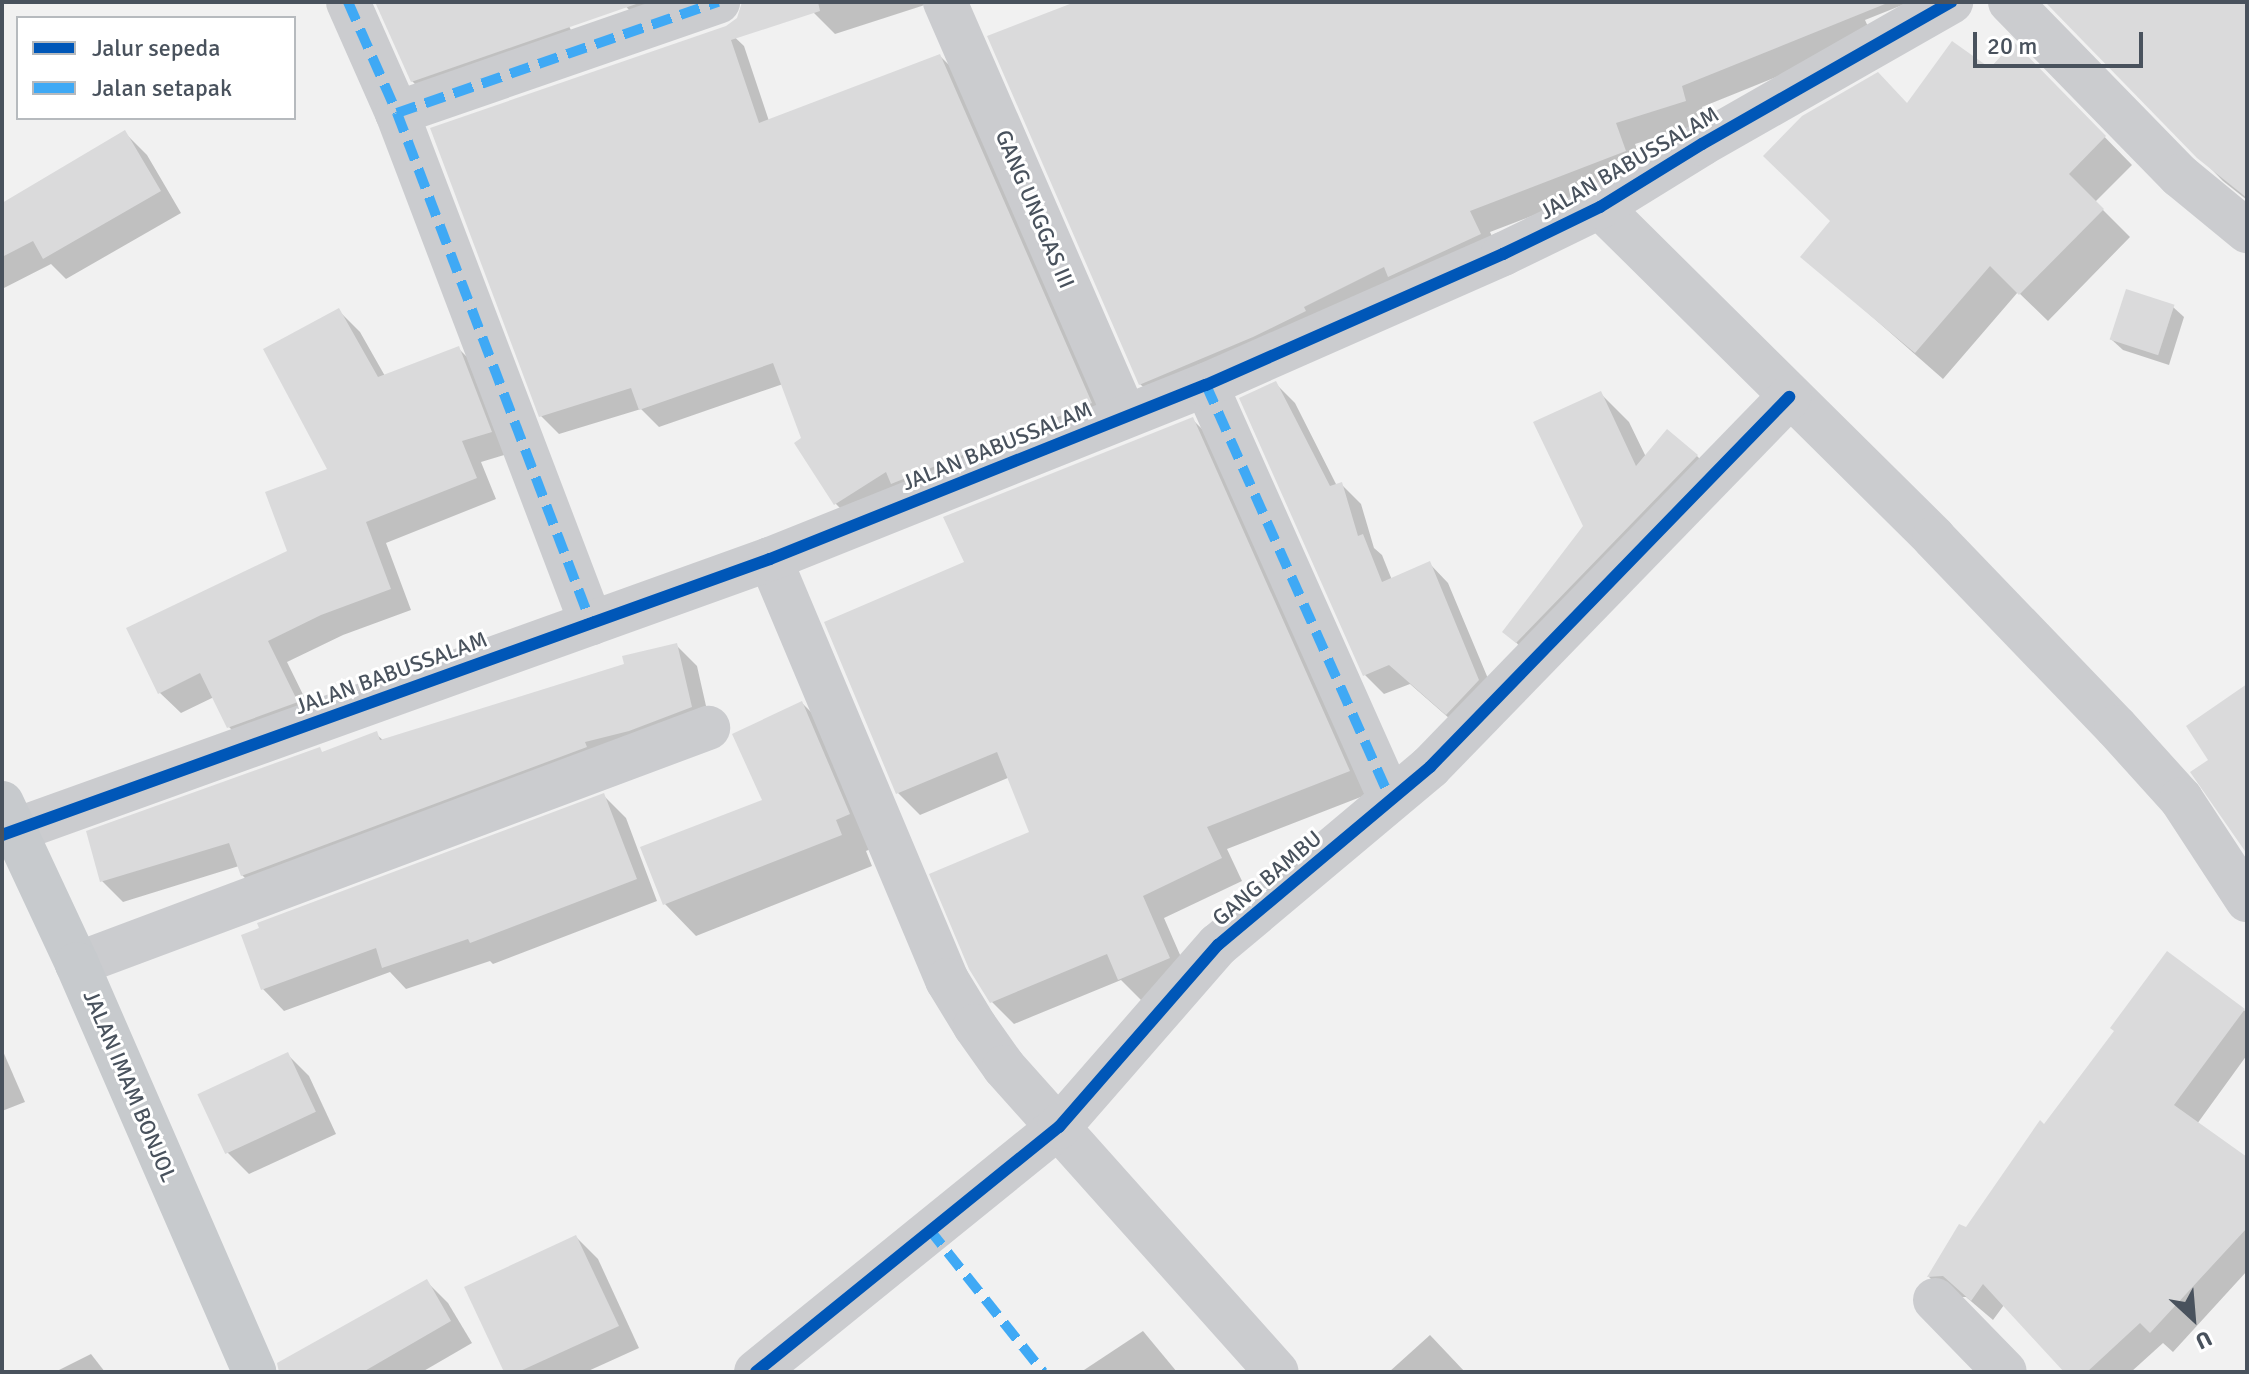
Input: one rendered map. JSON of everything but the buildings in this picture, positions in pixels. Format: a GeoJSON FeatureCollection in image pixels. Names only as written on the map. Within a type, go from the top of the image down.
{"type":"FeatureCollection","features":[{"type":"Feature","properties":{"kind":"main road","name":"JALAN IMAM BONJOL"},"geometry":{"type":"LineString","coordinates":[[6,822],[77,964],[254,1372]]}},
{"type":"Feature","properties":{"kind":"street"},"geometry":{"type":"LineString","coordinates":[[348,2],[397,113],[591,623]]}},
{"type":"Feature","properties":{"kind":"street"},"geometry":{"type":"LineString","coordinates":[[397,113],[718,2]]}},
{"type":"Feature","properties":{"kind":"street","name":"GANG UNGGAS III"},"geometry":{"type":"LineString","coordinates":[[945,2],[1125,416]]}},
{"type":"Feature","properties":{"kind":"street","name":"JALAN BABUSSALAM"},"geometry":{"type":"LineString","coordinates":[[6,822],[770,559],[1206,385],[1503,254],[1600,207],[1702,144],[1951,2]]}},
{"type":"Feature","properties":{"kind":"street"},"geometry":{"type":"LineString","coordinates":[[2010,2],[2180,176],[2247,231]]}},
{"type":"Feature","properties":{"kind":"street"},"geometry":{"type":"LineString","coordinates":[[1600,207],[1934,538],[2125,737],[2181,799],[2247,900]]}},
{"type":"Feature","properties":{"kind":"street"},"geometry":{"type":"LineString","coordinates":[[1206,385],[1390,799]]}},
{"type":"Feature","properties":{"kind":"street","name":"GANG BAMBU"},"geometry":{"type":"LineString","coordinates":[[756,1372],[1059,1127],[1218,945],[1430,767],[1789,397]]}},
{"type":"Feature","properties":{"kind":"street"},"geometry":{"type":"LineString","coordinates":[[770,559],[947,980],[1004,1067],[1277,1372]]}},
{"type":"Feature","properties":{"kind":"street"},"geometry":{"type":"LineString","coordinates":[[77,964],[708,728]]}},
{"type":"Feature","properties":{"kind":"street"},"geometry":{"type":"LineString","coordinates":[[1935,1300],[2005,1372]]}},
{"type":"Feature","properties":{"kind":"marked path"},"geometry":{"type":"LineString","coordinates":[[348,2],[397,113],[591,623]]}},
{"type":"Feature","properties":{"kind":"marked path"},"geometry":{"type":"LineString","coordinates":[[397,113],[718,2]]}},
{"type":"Feature","properties":{"kind":"marked path"},"geometry":{"type":"LineString","coordinates":[[1206,385],[1390,799]]}},
{"type":"Feature","properties":{"kind":"marked path"},"geometry":{"type":"LineString","coordinates":[[929,1229],[1043,1372]]}},
{"type":"Feature","properties":{"kind":"cycle path"},"geometry":{"type":"LineString","coordinates":[[2,835],[770,559],[1206,385],[1503,254],[1600,207],[1702,144],[1951,2]]}},
{"type":"Feature","properties":{"kind":"cycle path"},"geometry":{"type":"LineString","coordinates":[[756,1372],[1059,1127],[1218,945],[1430,767],[1789,397]]}}]}
